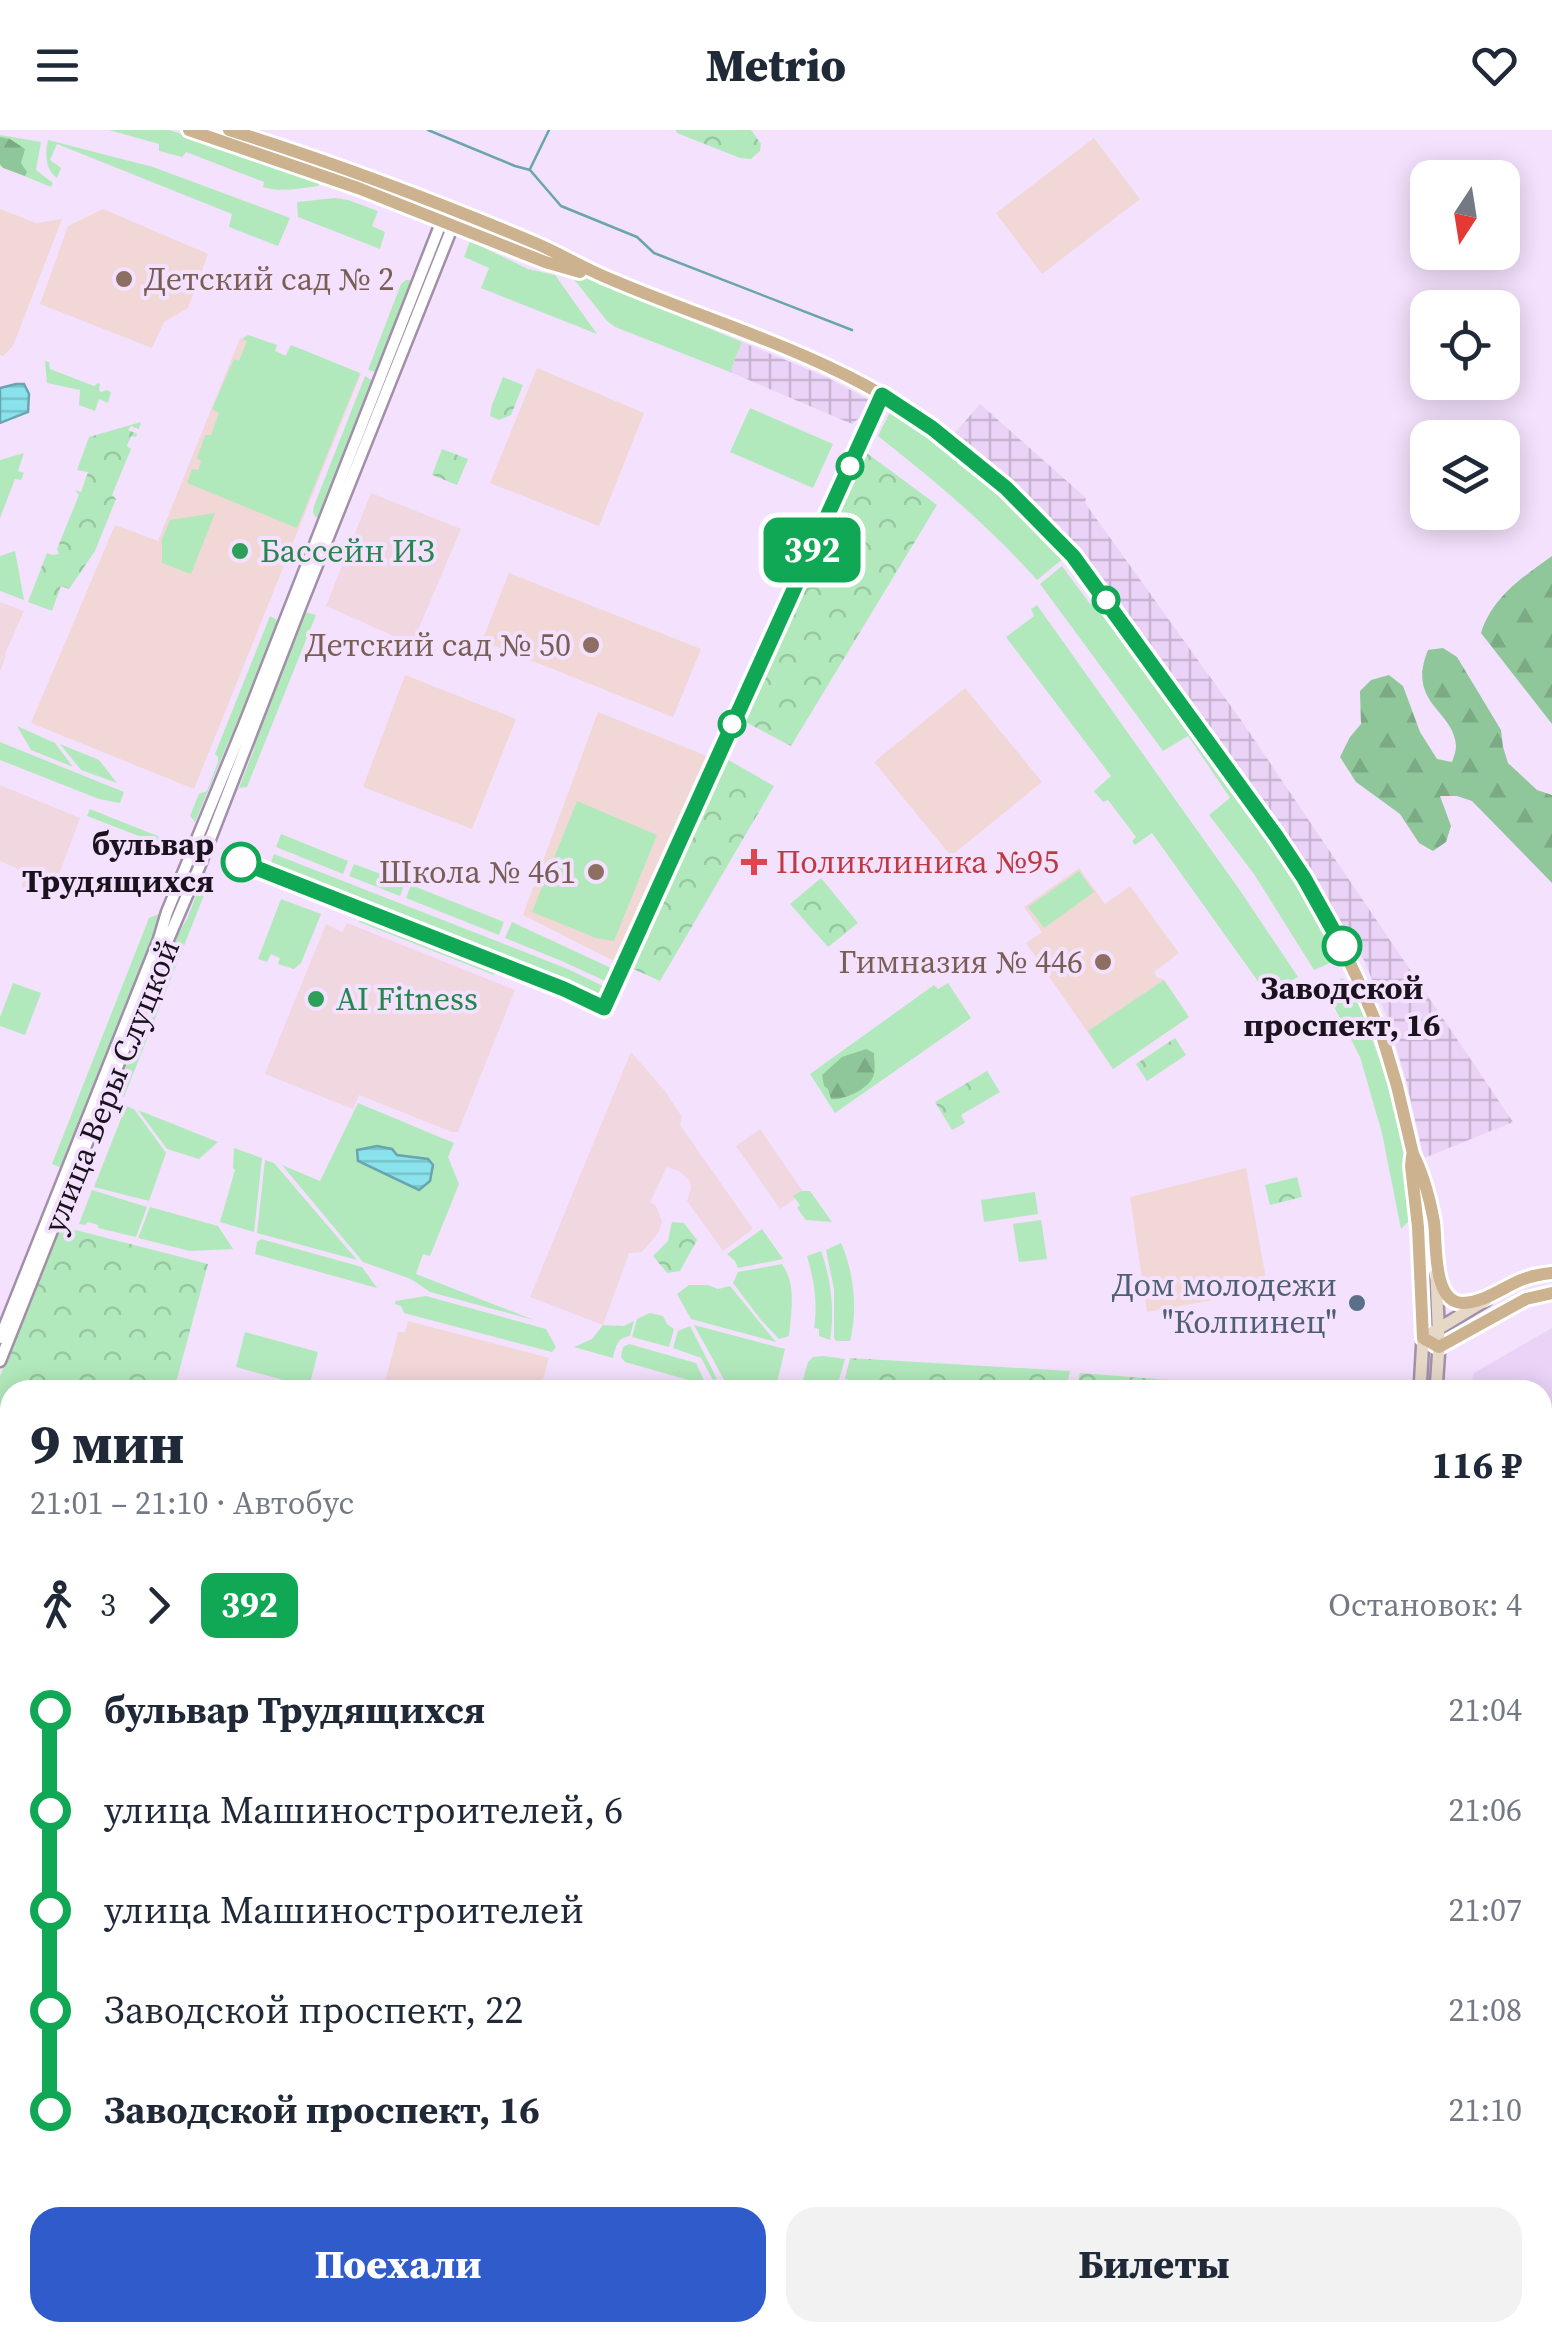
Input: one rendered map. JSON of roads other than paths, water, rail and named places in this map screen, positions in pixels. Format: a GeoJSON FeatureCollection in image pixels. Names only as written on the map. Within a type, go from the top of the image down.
{"type":"FeatureCollection","features":[{"type":"Feature","properties":{"kind":"main road"},"geometry":{"type":"LineString","coordinates":[[189,130],[449,219]]}},
{"type":"Feature","properties":{"kind":"main road"},"geometry":{"type":"LineString","coordinates":[[229,130],[316,159],[545,262],[607,278],[794,352],[863,384],[932,428],[1006,488],[1047,528],[1083,568],[1304,878],[1357,978],[1393,1071],[1412,1154],[1430,1204],[1436,1262],[1436,1380]]}},
{"type":"Feature","properties":{"kind":"main road"},"geometry":{"type":"LineString","coordinates":[[1412,1154],[1418,1226],[1420,1380]]}},
{"type":"Feature","properties":{"kind":"main road"},"geometry":{"type":"LineString","coordinates":[[1436,1262],[1442,1287],[1452,1300],[1467,1302],[1493,1295]]}},
{"type":"Feature","properties":{"kind":"main road"},"geometry":{"type":"LineString","coordinates":[[1422,1338],[1521,1280],[1552,1273]]}},
{"type":"Feature","properties":{"kind":"main road"},"geometry":{"type":"LineString","coordinates":[[1438,1347],[1526,1299],[1552,1293]]}},
{"type":"Feature","properties":{"kind":"main road"},"geometry":{"type":"LineString","coordinates":[[1422,1338],[1438,1347]]}},
{"type":"Feature","properties":{"kind":"street","name":"улица Веры Слуцкой"},"geometry":{"type":"LineString","coordinates":[[0,1338],[139,990],[166,912],[449,219]]}},
{"type":"Feature","properties":{"kind":"street","name":"улица Веры Слуцкой"},"geometry":{"type":"LineString","coordinates":[[0,1361],[200,865],[449,219]]}},
{"type":"Feature","properties":{"kind":"waterway"},"geometry":{"type":"LineString","coordinates":[[428,130],[530,170],[561,206],[637,237],[654,253],[852,330]]}},
{"type":"Feature","properties":{"kind":"waterway"},"geometry":{"type":"LineString","coordinates":[[530,169],[549,130]]}},
{"type":"Feature","properties":{"kind":"place","name":"Детский сад № 2"},"geometry":{"type":"Point","coordinates":[124,279]}},
{"type":"Feature","properties":{"kind":"place","name":"Бассейн ИЗ"},"geometry":{"type":"Point","coordinates":[240,551]}},
{"type":"Feature","properties":{"kind":"place","name":"Детский сад № 50"},"geometry":{"type":"Point","coordinates":[591,645]}},
{"type":"Feature","properties":{"kind":"place","name":"бульвар Трудящихся"},"geometry":{"type":"Point","coordinates":[241,862]}},
{"type":"Feature","properties":{"kind":"place","name":"Поликлиника №95"},"geometry":{"type":"Point","coordinates":[754,862]}},
{"type":"Feature","properties":{"kind":"place","name":"Школа № 461"},"geometry":{"type":"Point","coordinates":[596,872]}},
{"type":"Feature","properties":{"kind":"place","name":"Заводской проспект, 16"},"geometry":{"type":"Point","coordinates":[1342,946]}},
{"type":"Feature","properties":{"kind":"place","name":"Гимназия № 446"},"geometry":{"type":"Point","coordinates":[1103,962]}},
{"type":"Feature","properties":{"kind":"place","name":"AI Fitness"},"geometry":{"type":"Point","coordinates":[316,999]}},
{"type":"Feature","properties":{"kind":"place","name":"Дом молодежи \"Колпинец\""},"geometry":{"type":"Point","coordinates":[1357,1303]}}]}
